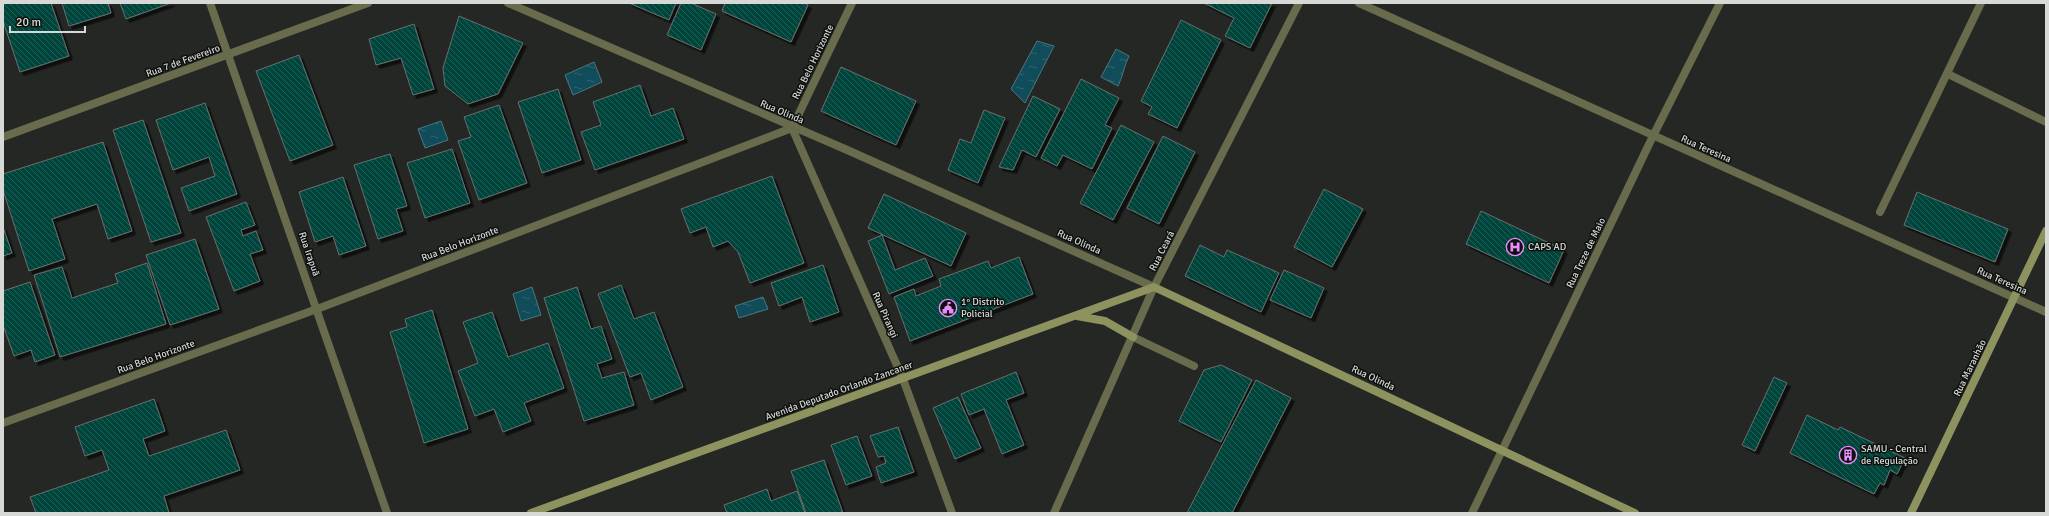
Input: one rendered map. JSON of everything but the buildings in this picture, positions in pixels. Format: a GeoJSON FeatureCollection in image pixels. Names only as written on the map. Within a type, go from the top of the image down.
{"type":"FeatureCollection","features":[{"type":"Feature","properties":{"kind":"street","name":"Rua Irapuã"},"geometry":{"type":"LineString","coordinates":[[210,3],[387,513]]}},
{"type":"Feature","properties":{"kind":"street","name":"Rua 7 de Fevereiro"},"geometry":{"type":"LineString","coordinates":[[3,137],[368,3]]}},
{"type":"Feature","properties":{"kind":"street","name":"Rua Olinda"},"geometry":{"type":"LineString","coordinates":[[508,3],[792,128],[845,149],[1154,287],[1635,513]]}},
{"type":"Feature","properties":{"kind":"street","name":"Rua Belo Horizonte"},"geometry":{"type":"LineString","coordinates":[[3,423],[317,309],[792,128],[852,3]]}},
{"type":"Feature","properties":{"kind":"street","name":"Rua Ceará"},"geometry":{"type":"LineString","coordinates":[[1054,513],[1154,287],[1299,3]]}},
{"type":"Feature","properties":{"kind":"street","name":"Rua Teresina"},"geometry":{"type":"LineString","coordinates":[[1359,3],[2046,312]]}},
{"type":"Feature","properties":{"kind":"street","name":"Rua Treze de Maio"},"geometry":{"type":"LineString","coordinates":[[1472,513],[1653,136],[1720,3]]}},
{"type":"Feature","properties":{"kind":"street"},"geometry":{"type":"LineString","coordinates":[[1880,212],[1981,3]]}},
{"type":"Feature","properties":{"kind":"street"},"geometry":{"type":"LineString","coordinates":[[1948,74],[2046,122]]}},
{"type":"Feature","properties":{"kind":"street","name":"Rua Pirangi"},"geometry":{"type":"LineString","coordinates":[[792,128],[903,379],[952,513]]}},
{"type":"Feature","properties":{"kind":"street","name":"Rua Maranhão"},"geometry":{"type":"LineString","coordinates":[[1911,513],[2046,231]]}},
{"type":"Feature","properties":{"kind":"street","name":"Avenida Deputado Orlando Zancaner"},"geometry":{"type":"LineString","coordinates":[[531,513],[1154,287]]}},
{"type":"Feature","properties":{"kind":"street"},"geometry":{"type":"LineString","coordinates":[[1074,316],[1105,321],[1132,337],[1194,366]]}},
{"type":"Feature","properties":{"kind":"water"},"geometry":{"type":"Polygon","coordinates":[[[1037,41],[1054,46],[1025,103],[1011,89],[1037,41]]]}},
{"type":"Feature","properties":{"kind":"water"},"geometry":{"type":"Polygon","coordinates":[[[1116,49],[1129,56],[1118,86],[1101,77],[1116,49]]]}},
{"type":"Feature","properties":{"kind":"water"},"geometry":{"type":"Polygon","coordinates":[[[594,62],[602,82],[573,95],[565,75],[594,62]]]}},
{"type":"Feature","properties":{"kind":"water"},"geometry":{"type":"Polygon","coordinates":[[[441,121],[448,140],[425,148],[418,129],[441,121]]]}},
{"type":"Feature","properties":{"kind":"water"},"geometry":{"type":"Polygon","coordinates":[[[532,287],[541,315],[521,321],[513,294],[532,287]]]}},
{"type":"Feature","properties":{"kind":"water"},"geometry":{"type":"Polygon","coordinates":[[[763,297],[768,309],[739,318],[735,306],[763,297]]]}},
{"type":"Feature","properties":{"kind":"place","name":"CAPS AD"},"geometry":{"type":"Point","coordinates":[1515,247]}},
{"type":"Feature","properties":{"kind":"place","name":"1° Distrito Policial"},"geometry":{"type":"Point","coordinates":[948,308]}},
{"type":"Feature","properties":{"kind":"place","name":"SAMU - Central de Regulação"},"geometry":{"type":"Point","coordinates":[1848,455]}}]}
